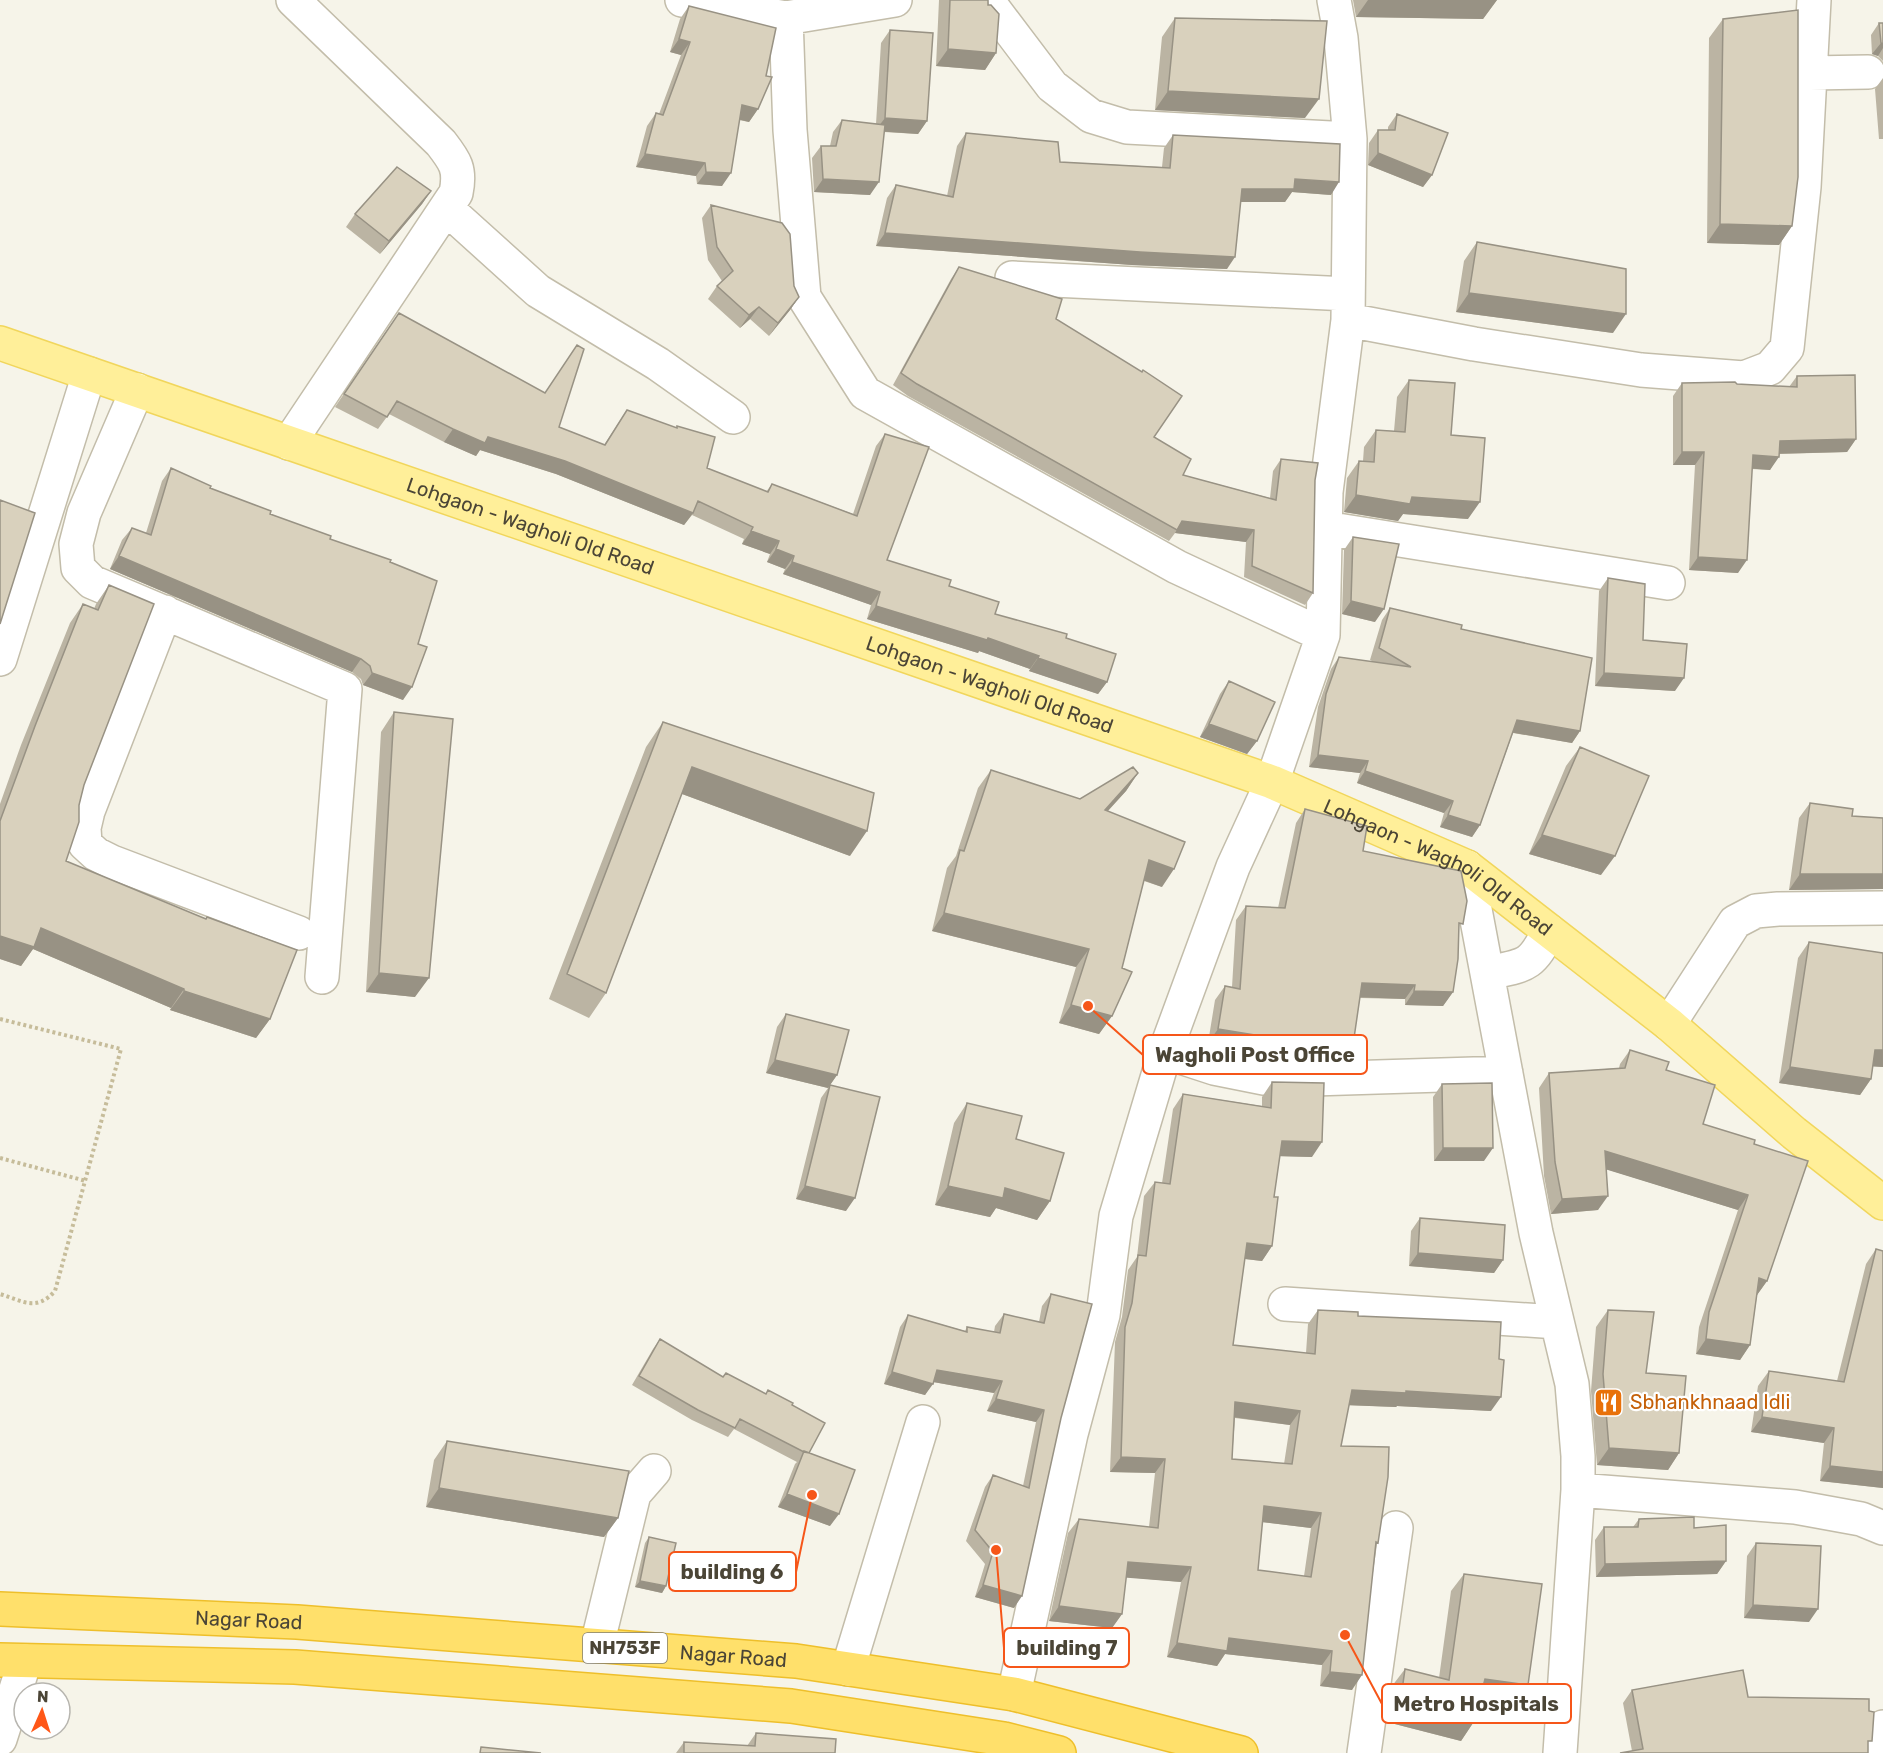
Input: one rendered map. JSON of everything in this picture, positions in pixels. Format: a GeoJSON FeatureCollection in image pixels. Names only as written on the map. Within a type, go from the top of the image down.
{"type":"FeatureCollection","features":[{"type":"Feature","properties":{"kind":"highway","name":"Nagar Road"},"geometry":{"type":"LineString","coordinates":[[0,1609],[297,1622],[796,1661],[1014,1694],[1241,1753]]}},
{"type":"Feature","properties":{"kind":"highway","name":"NH753F"},"geometry":{"type":"LineString","coordinates":[[12,1660],[295,1667],[791,1706],[1004,1739],[1054,1752]]}},
{"type":"Feature","properties":{"kind":"main road","name":"Lohgaon - Wagholi Old Road"},"geometry":{"type":"LineString","coordinates":[[0,343],[1272,782],[1467,867],[1669,1024],[1794,1134],[1883,1203]]}},
{"type":"Feature","properties":{"kind":"street"},"geometry":{"type":"LineString","coordinates":[[289,443],[456,193],[459,178],[455,161],[441,143],[293,0]]}},
{"type":"Feature","properties":{"kind":"street"},"geometry":{"type":"LineString","coordinates":[[682,0],[804,11],[895,0]]}},
{"type":"Feature","properties":{"kind":"street"},"geometry":{"type":"LineString","coordinates":[[987,0],[1052,86],[1091,116],[1127,128],[1350,139]]}},
{"type":"Feature","properties":{"kind":"street"},"geometry":{"type":"LineString","coordinates":[[1014,1694],[1071,1434],[1103,1314],[1116,1216],[1165,1052],[1233,867],[1272,782],[1323,635],[1326,492],[1348,307],[1350,139],[1341,38],[1334,0]]}},
{"type":"Feature","properties":{"kind":"street"},"geometry":{"type":"LineString","coordinates":[[1012,278],[1348,307],[1474,344],[1641,370],[1744,378],[1770,368],[1787,348],[1804,187],[1814,0]]}},
{"type":"Feature","properties":{"kind":"street"},"geometry":{"type":"LineString","coordinates":[[804,11],[789,130],[804,297],[865,393],[1177,567],[1323,635]]}},
{"type":"Feature","properties":{"kind":"street"},"geometry":{"type":"LineString","coordinates":[[1810,73],[1868,72]]}},
{"type":"Feature","properties":{"kind":"street"},"geometry":{"type":"LineString","coordinates":[[446,208],[538,291],[658,364],[733,417]]}},
{"type":"Feature","properties":{"kind":"street"},"geometry":{"type":"LineString","coordinates":[[0,659],[89,374]]}},
{"type":"Feature","properties":{"kind":"street"},"geometry":{"type":"LineString","coordinates":[[137,390],[84,513],[76,544],[78,568],[92,582],[345,689],[322,977]]}},
{"type":"Feature","properties":{"kind":"street"},"geometry":{"type":"LineString","coordinates":[[1325,528],[1668,583]]}},
{"type":"Feature","properties":{"kind":"street"},"geometry":{"type":"LineString","coordinates":[[165,612],[88,811],[84,828],[85,844],[96,854],[112,862],[299,933]]}},
{"type":"Feature","properties":{"kind":"street"},"geometry":{"type":"LineString","coordinates":[[1467,867],[1536,1233],[1572,1384],[1578,1456],[1578,1490],[1560,1753]]}},
{"type":"Feature","properties":{"kind":"street"},"geometry":{"type":"LineString","coordinates":[[1669,1024],[1735,922],[1755,911],[1883,908]]}},
{"type":"Feature","properties":{"kind":"street"},"geometry":{"type":"LineString","coordinates":[[1487,973],[1528,963],[1539,952],[1549,931]]}},
{"type":"Feature","properties":{"kind":"street"},"geometry":{"type":"LineString","coordinates":[[1165,1052],[1214,1068],[1264,1078],[1506,1073]]}},
{"type":"Feature","properties":{"kind":"street"},"geometry":{"type":"LineString","coordinates":[[1285,1304],[1557,1322]]}},
{"type":"Feature","properties":{"kind":"street"},"geometry":{"type":"LineString","coordinates":[[848,1669],[923,1422]]}},
{"type":"Feature","properties":{"kind":"street"},"geometry":{"type":"LineString","coordinates":[[597,1645],[634,1494],[654,1472]]}},
{"type":"Feature","properties":{"kind":"street"},"geometry":{"type":"LineString","coordinates":[[1578,1490],[1796,1507],[1861,1519],[1883,1528]]}},
{"type":"Feature","properties":{"kind":"street"},"geometry":{"type":"LineString","coordinates":[[1364,1753],[1396,1528]]}},
{"type":"Feature","properties":{"kind":"street"},"geometry":{"type":"LineString","coordinates":[[0,1739],[12,1660]]}},
{"type":"Feature","properties":{"kind":"street"},"geometry":{"type":"LineString","coordinates":[[1881,1753],[1883,1727]]}},
{"type":"Feature","properties":{"kind":"path"},"geometry":{"type":"LineString","coordinates":[[0,1019],[120,1049],[55,1291],[47,1299],[31,1304],[0,1294]]}},
{"type":"Feature","properties":{"kind":"path"},"geometry":{"type":"LineString","coordinates":[[0,1158],[86,1181]]}},
{"type":"Feature","properties":{"kind":"building"},"geometry":{"type":"Polygon","coordinates":[[[950,0],[988,0],[988,5],[991,5],[999,14],[996,53],[948,49],[950,0]]]}},
{"type":"Feature","properties":{"kind":"building"},"geometry":{"type":"Polygon","coordinates":[[[689,6],[776,28],[766,76],[772,77],[758,109],[742,105],[731,173],[706,172],[705,163],[645,154],[656,113],[663,115],[690,42],[679,39],[689,6]]]}},
{"type":"Feature","properties":{"kind":"building"},"geometry":{"type":"Polygon","coordinates":[[[1798,10],[1798,177],[1792,226],[1720,224],[1723,19],[1798,10]]]}},
{"type":"Feature","properties":{"kind":"building"},"geometry":{"type":"Polygon","coordinates":[[[1175,18],[1327,21],[1319,99],[1168,91],[1175,18]]]}},
{"type":"Feature","properties":{"kind":"building"},"geometry":{"type":"Polygon","coordinates":[[[1879,23],[1883,23],[1883,44],[1881,43],[1879,23]]]}},
{"type":"Feature","properties":{"kind":"building"},"geometry":{"type":"Polygon","coordinates":[[[890,30],[933,33],[927,121],[885,118],[890,30]]]}},
{"type":"Feature","properties":{"kind":"building"},"geometry":{"type":"Polygon","coordinates":[[[1397,114],[1448,133],[1432,175],[1378,153],[1378,130],[1395,130],[1397,114]]]}},
{"type":"Feature","properties":{"kind":"building"},"geometry":{"type":"Polygon","coordinates":[[[842,120],[885,125],[879,182],[823,179],[821,146],[836,146],[842,120]]]}},
{"type":"Feature","properties":{"kind":"building"},"geometry":{"type":"Polygon","coordinates":[[[966,133],[1058,142],[1060,162],[1170,168],[1173,135],[1340,144],[1339,182],[1295,179],[1294,189],[1242,189],[1235,257],[885,233],[896,185],[953,197],[966,133]]]}},
{"type":"Feature","properties":{"kind":"building"},"geometry":{"type":"Polygon","coordinates":[[[397,167],[431,191],[389,241],[355,214],[397,167]]]}},
{"type":"Feature","properties":{"kind":"building"},"geometry":{"type":"Polygon","coordinates":[[[711,205],[782,223],[790,234],[794,286],[799,297],[778,323],[759,307],[749,315],[717,286],[733,271],[717,247],[711,205]]]}},
{"type":"Feature","properties":{"kind":"building"},"geometry":{"type":"Polygon","coordinates":[[[1477,242],[1626,269],[1626,314],[1469,293],[1477,242]]]}},
{"type":"Feature","properties":{"kind":"building"},"geometry":{"type":"Polygon","coordinates":[[[959,267],[1062,299],[1056,319],[1142,372],[1143,370],[1182,396],[1154,437],[1191,459],[1183,475],[1276,500],[1281,459],[1318,463],[1315,480],[1313,593],[1252,566],[1254,530],[1182,521],[1177,530],[901,373],[959,267]]]}},
{"type":"Feature","properties":{"kind":"building"},"geometry":{"type":"Polygon","coordinates":[[[399,313],[545,393],[577,345],[584,349],[559,427],[605,445],[627,410],[677,428],[677,426],[715,437],[707,468],[768,492],[772,484],[857,516],[885,434],[929,447],[887,560],[951,580],[949,586],[999,602],[995,614],[1067,634],[1066,638],[1116,654],[1107,682],[988,638],[987,640],[876,606],[880,592],[792,562],[794,556],[776,549],[779,541],[751,531],[753,527],[698,501],[693,513],[565,461],[488,437],[485,443],[397,401],[387,417],[344,394],[399,313]]]}},
{"type":"Feature","properties":{"kind":"building"},"geometry":{"type":"Polygon","coordinates":[[[1855,375],[1856,439],[1780,441],[1779,457],[1753,455],[1747,560],[1698,557],[1704,452],[1682,452],[1682,383],[1735,382],[1737,384],[1797,387],[1797,376],[1855,375]]]}},
{"type":"Feature","properties":{"kind":"building"},"geometry":{"type":"Polygon","coordinates":[[[1409,380],[1455,383],[1451,435],[1485,438],[1480,502],[1412,497],[1410,504],[1356,495],[1359,461],[1374,462],[1376,430],[1405,432],[1409,380]]]}},
{"type":"Feature","properties":{"kind":"building"},"geometry":{"type":"Polygon","coordinates":[[[171,468],[211,486],[210,488],[271,511],[270,514],[331,536],[330,539],[391,560],[390,562],[437,581],[418,644],[427,647],[412,687],[372,673],[370,666],[361,659],[119,556],[132,528],[151,535],[171,468]]]}},
{"type":"Feature","properties":{"kind":"building"},"geometry":{"type":"Polygon","coordinates":[[[0,500],[35,513],[0,624],[0,500]]]}},
{"type":"Feature","properties":{"kind":"building"},"geometry":{"type":"Polygon","coordinates":[[[1353,537],[1399,544],[1384,609],[1351,601],[1353,537]]]}},
{"type":"Feature","properties":{"kind":"building"},"geometry":{"type":"Polygon","coordinates":[[[1608,578],[1645,584],[1643,640],[1687,644],[1684,678],[1604,673],[1608,578]]]}},
{"type":"Feature","properties":{"kind":"building"},"geometry":{"type":"Polygon","coordinates":[[[109,585],[154,604],[84,785],[79,805],[79,822],[66,861],[206,919],[207,917],[297,950],[270,1019],[184,991],[184,989],[41,928],[34,947],[0,936],[0,821],[83,604],[98,610],[109,585]]]}},
{"type":"Feature","properties":{"kind":"building"},"geometry":{"type":"Polygon","coordinates":[[[1390,608],[1462,625],[1461,629],[1592,658],[1580,731],[1517,720],[1480,825],[1448,815],[1453,801],[1365,771],[1368,761],[1318,755],[1326,694],[1339,657],[1411,667],[1379,648],[1390,608]]]}},
{"type":"Feature","properties":{"kind":"building"},"geometry":{"type":"Polygon","coordinates":[[[1229,681],[1275,702],[1257,741],[1209,724],[1229,681]]]}},
{"type":"Feature","properties":{"kind":"building"},"geometry":{"type":"Polygon","coordinates":[[[394,712],[453,719],[429,978],[379,973],[394,712]]]}},
{"type":"Feature","properties":{"kind":"building"},"geometry":{"type":"Polygon","coordinates":[[[663,722],[874,793],[867,831],[692,767],[606,993],[567,974],[663,722]]]}},
{"type":"Feature","properties":{"kind":"building"},"geometry":{"type":"Polygon","coordinates":[[[1580,747],[1649,776],[1615,856],[1542,835],[1580,747]]]}},
{"type":"Feature","properties":{"kind":"building"},"geometry":{"type":"Polygon","coordinates":[[[1133,767],[1138,773],[1105,810],[1185,842],[1174,869],[1149,860],[1122,968],[1132,972],[1112,1016],[1071,1005],[1089,949],[944,913],[960,850],[964,851],[991,770],[1080,799],[1133,767]]]}},
{"type":"Feature","properties":{"kind":"building"},"geometry":{"type":"Polygon","coordinates":[[[1810,803],[1853,809],[1852,816],[1883,818],[1883,874],[1800,874],[1810,803]]]}},
{"type":"Feature","properties":{"kind":"building"},"geometry":{"type":"Polygon","coordinates":[[[1305,809],[1367,826],[1363,851],[1461,871],[1467,901],[1463,924],[1459,923],[1458,959],[1453,992],[1414,991],[1415,985],[1362,983],[1353,1045],[1273,1045],[1273,1038],[1218,1029],[1225,986],[1240,989],[1246,906],[1285,908],[1305,809]]]}},
{"type":"Feature","properties":{"kind":"building"},"geometry":{"type":"Polygon","coordinates":[[[1809,942],[1883,953],[1883,1050],[1875,1050],[1871,1079],[1790,1067],[1809,942]]]}},
{"type":"Feature","properties":{"kind":"building"},"geometry":{"type":"Polygon","coordinates":[[[786,1014],[849,1030],[837,1075],[775,1060],[786,1014]]]}},
{"type":"Feature","properties":{"kind":"building"},"geometry":{"type":"Polygon","coordinates":[[[1630,1050],[1669,1062],[1666,1070],[1715,1085],[1703,1124],[1755,1140],[1754,1144],[1808,1161],[1767,1281],[1759,1278],[1750,1345],[1706,1339],[1709,1312],[1748,1195],[1605,1151],[1608,1196],[1562,1199],[1555,1162],[1549,1073],[1625,1068],[1630,1050]]]}},
{"type":"Feature","properties":{"kind":"building"},"geometry":{"type":"Polygon","coordinates":[[[1272,1082],[1324,1083],[1322,1142],[1282,1141],[1274,1197],[1278,1197],[1272,1246],[1247,1243],[1233,1345],[1315,1354],[1318,1310],[1358,1312],[1358,1316],[1501,1322],[1499,1359],[1504,1360],[1501,1397],[1352,1390],[1341,1446],[1389,1447],[1388,1477],[1378,1543],[1376,1542],[1362,1675],[1330,1672],[1332,1651],[1229,1638],[1227,1651],[1177,1643],[1191,1567],[1128,1562],[1122,1614],[1059,1606],[1079,1519],[1158,1528],[1165,1459],[1121,1457],[1125,1327],[1132,1303],[1138,1255],[1146,1256],[1155,1182],[1170,1184],[1183,1094],[1271,1108],[1272,1082]],[[1235,1402],[1232,1459],[1292,1464],[1300,1411],[1235,1402]],[[1264,1506],[1258,1570],[1311,1577],[1321,1513],[1264,1506]]]}},
{"type":"Feature","properties":{"kind":"building"},"geometry":{"type":"Polygon","coordinates":[[[1492,1083],[1493,1148],[1443,1148],[1442,1084],[1492,1083]]]}},
{"type":"Feature","properties":{"kind":"building"},"geometry":{"type":"Polygon","coordinates":[[[830,1085],[880,1097],[855,1198],[805,1186],[830,1085]]]}},
{"type":"Feature","properties":{"kind":"building"},"geometry":{"type":"Polygon","coordinates":[[[967,1103],[1022,1116],[1016,1139],[1064,1153],[1050,1201],[1005,1188],[1003,1198],[948,1186],[967,1103]]]}},
{"type":"Feature","properties":{"kind":"building"},"geometry":{"type":"Polygon","coordinates":[[[1420,1218],[1505,1225],[1503,1260],[1418,1253],[1420,1218]]]}},
{"type":"Feature","properties":{"kind":"building"},"geometry":{"type":"Polygon","coordinates":[[[1876,1249],[1883,1251],[1883,1472],[1830,1466],[1834,1428],[1762,1417],[1769,1371],[1844,1382],[1876,1249]]]}},
{"type":"Feature","properties":{"kind":"building"},"geometry":{"type":"Polygon","coordinates":[[[1051,1294],[1092,1304],[1061,1418],[1022,1596],[983,1585],[993,1552],[975,1530],[993,1475],[1029,1488],[1044,1410],[996,1399],[1002,1381],[937,1370],[933,1384],[892,1372],[908,1315],[967,1332],[967,1327],[1000,1333],[1004,1314],[1044,1323],[1051,1294]]]}},
{"type":"Feature","properties":{"kind":"building"},"geometry":{"type":"Polygon","coordinates":[[[1608,1310],[1654,1312],[1646,1373],[1686,1376],[1679,1453],[1609,1448],[1603,1374],[1608,1310]]]}},
{"type":"Feature","properties":{"kind":"building"},"geometry":{"type":"Polygon","coordinates":[[[660,1339],[723,1377],[726,1373],[766,1394],[768,1390],[825,1423],[809,1453],[740,1419],[735,1428],[639,1376],[660,1339]]]}},
{"type":"Feature","properties":{"kind":"building"},"geometry":{"type":"Polygon","coordinates":[[[447,1441],[629,1471],[618,1518],[439,1488],[447,1441]]]}},
{"type":"Feature","properties":{"kind":"building"},"geometry":{"type":"Polygon","coordinates":[[[804,1451],[855,1470],[839,1514],[787,1494],[804,1451]]]}},
{"type":"Feature","properties":{"kind":"building"},"geometry":{"type":"Polygon","coordinates":[[[1694,1517],[1694,1528],[1726,1525],[1726,1561],[1605,1564],[1604,1527],[1638,1527],[1639,1519],[1694,1517]]]}},
{"type":"Feature","properties":{"kind":"building"},"geometry":{"type":"Polygon","coordinates":[[[649,1537],[676,1543],[666,1586],[640,1581],[649,1537]]]}},
{"type":"Feature","properties":{"kind":"building"},"geometry":{"type":"Polygon","coordinates":[[[1756,1543],[1821,1546],[1818,1609],[1753,1605],[1756,1543]]]}},
{"type":"Feature","properties":{"kind":"building"},"geometry":{"type":"Polygon","coordinates":[[[1464,1574],[1542,1584],[1528,1685],[1485,1679],[1473,1723],[1400,1705],[1405,1669],[1449,1680],[1464,1574]]]}},
{"type":"Feature","properties":{"kind":"building"},"geometry":{"type":"Polygon","coordinates":[[[1743,1670],[1748,1697],[1869,1699],[1869,1711],[1874,1712],[1872,1741],[1868,1741],[1868,1753],[1620,1753],[1643,1749],[1632,1690],[1743,1670]]]}},
{"type":"Feature","properties":{"kind":"building"},"geometry":{"type":"Polygon","coordinates":[[[756,1733],[836,1739],[835,1753],[684,1753],[684,1742],[755,1746],[756,1733]]]}},
{"type":"Feature","properties":{"kind":"building"},"geometry":{"type":"Polygon","coordinates":[[[481,1747],[541,1753],[480,1753],[481,1747]]]}},
{"type":"Feature","properties":{"kind":"place","name":"Wagholi Post Office"},"geometry":{"type":"Point","coordinates":[1088,1006]}},
{"type":"Feature","properties":{"kind":"place","name":"Sbhankhnaad Idli"},"geometry":{"type":"Point","coordinates":[1609,1402]}},
{"type":"Feature","properties":{"kind":"place","name":"building 6"},"geometry":{"type":"Point","coordinates":[812,1495]}},
{"type":"Feature","properties":{"kind":"place","name":"building 7"},"geometry":{"type":"Point","coordinates":[996,1550]}},
{"type":"Feature","properties":{"kind":"place","name":"Metro Hospitals"},"geometry":{"type":"Point","coordinates":[1345,1635]}}]}
